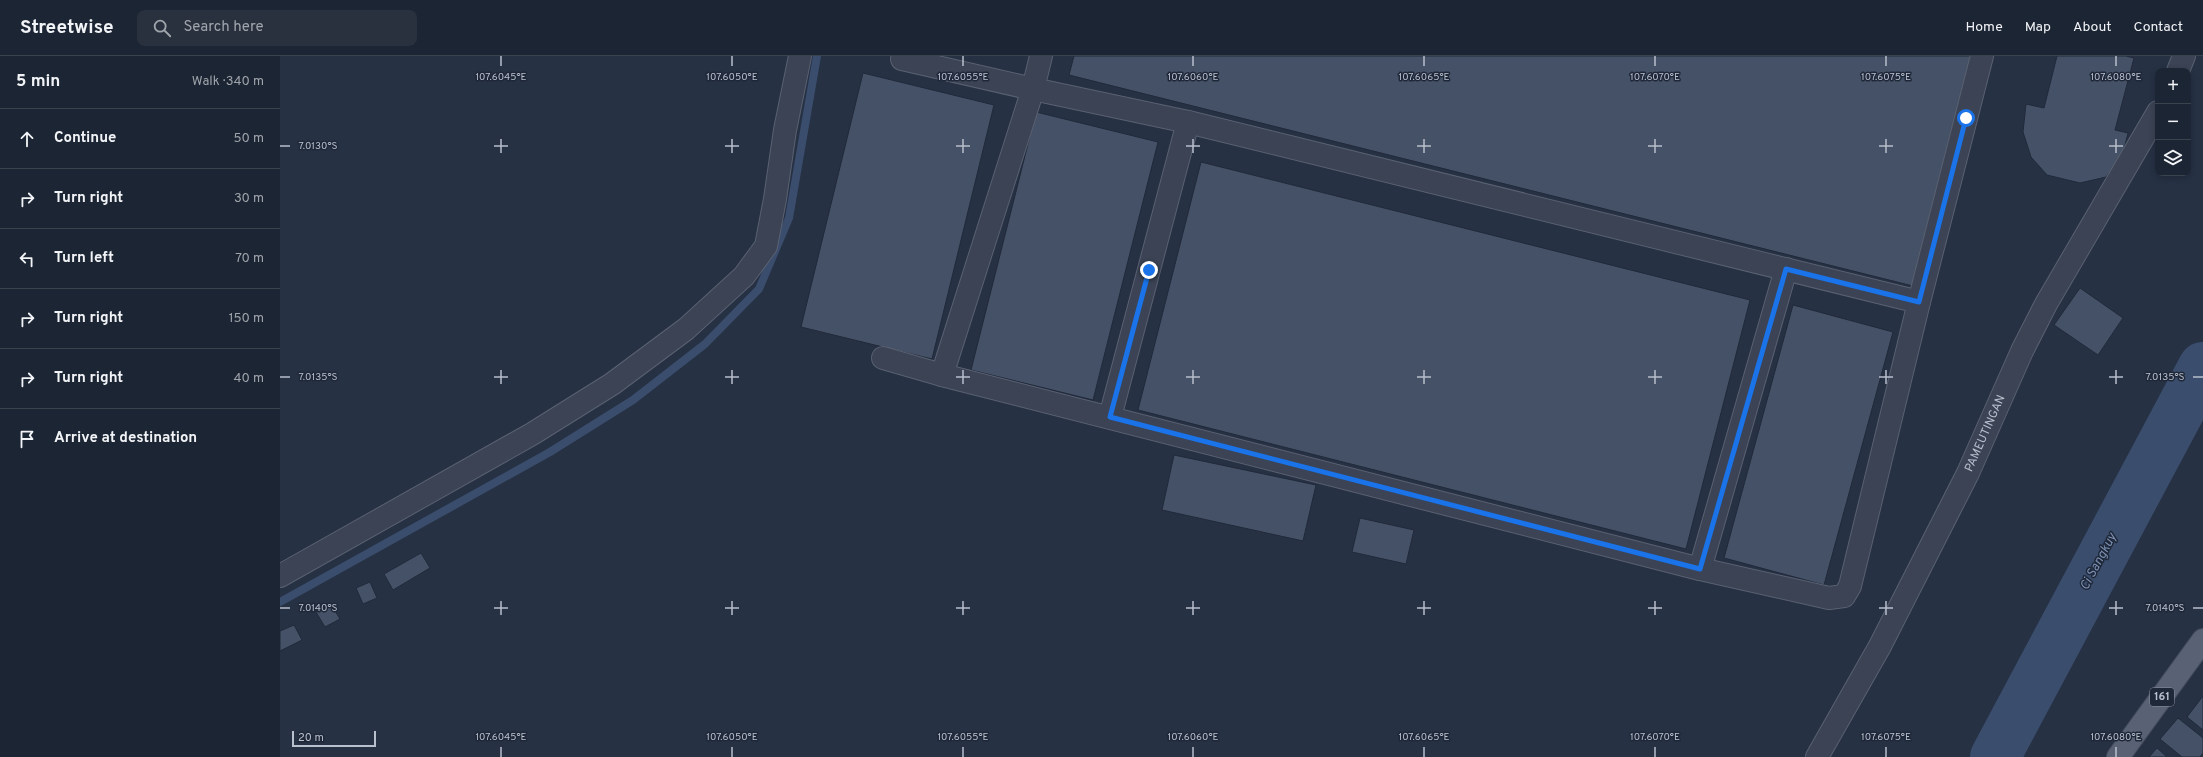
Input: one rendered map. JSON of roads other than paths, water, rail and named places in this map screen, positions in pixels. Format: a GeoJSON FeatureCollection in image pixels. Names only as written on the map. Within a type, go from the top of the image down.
{"type":"FeatureCollection","features":[{"type":"Feature","properties":{"kind":"main road","name":"161"},"geometry":{"type":"LineString","coordinates":[[2121,756],[2203,640]]}},
{"type":"Feature","properties":{"kind":"street"},"geometry":{"type":"LineString","coordinates":[[280,576],[525,438],[612,384],[686,329],[744,276],[766,246],[775,199],[785,130],[800,56]]}},
{"type":"Feature","properties":{"kind":"street"},"geometry":{"type":"LineString","coordinates":[[942,375],[1033,89],[1041,56]]}},
{"type":"Feature","properties":{"kind":"street"},"geometry":{"type":"LineString","coordinates":[[883,358],[942,375],[1700,569],[1829,598],[1844,596],[1850,586],[1919,302],[1982,56]]}},
{"type":"Feature","properties":{"kind":"street"},"geometry":{"type":"LineString","coordinates":[[2179,68],[2184,56]]}},
{"type":"Feature","properties":{"kind":"street"},"geometry":{"type":"LineString","coordinates":[[902,59],[1188,122],[1919,302]]}},
{"type":"Feature","properties":{"kind":"street","name":"PAMEUTINGAN"},"geometry":{"type":"LineString","coordinates":[[1817,757],[1880,646],[1968,473],[2022,351],[2046,304],[2155,117]]}},
{"type":"Feature","properties":{"kind":"street"},"geometry":{"type":"LineString","coordinates":[[1110,417],[1188,122]]}},
{"type":"Feature","properties":{"kind":"street"},"geometry":{"type":"LineString","coordinates":[[1700,569],[1786,269]]}},
{"type":"Feature","properties":{"kind":"waterway"},"geometry":{"type":"LineString","coordinates":[[280,602],[550,452],[633,400],[705,344],[759,289],[789,218],[817,56]]}},
{"type":"Feature","properties":{"kind":"waterway","name":"Ci Sangkuy"},"geometry":{"type":"LineString","coordinates":[[1995,757],[2203,367]]}}]}
